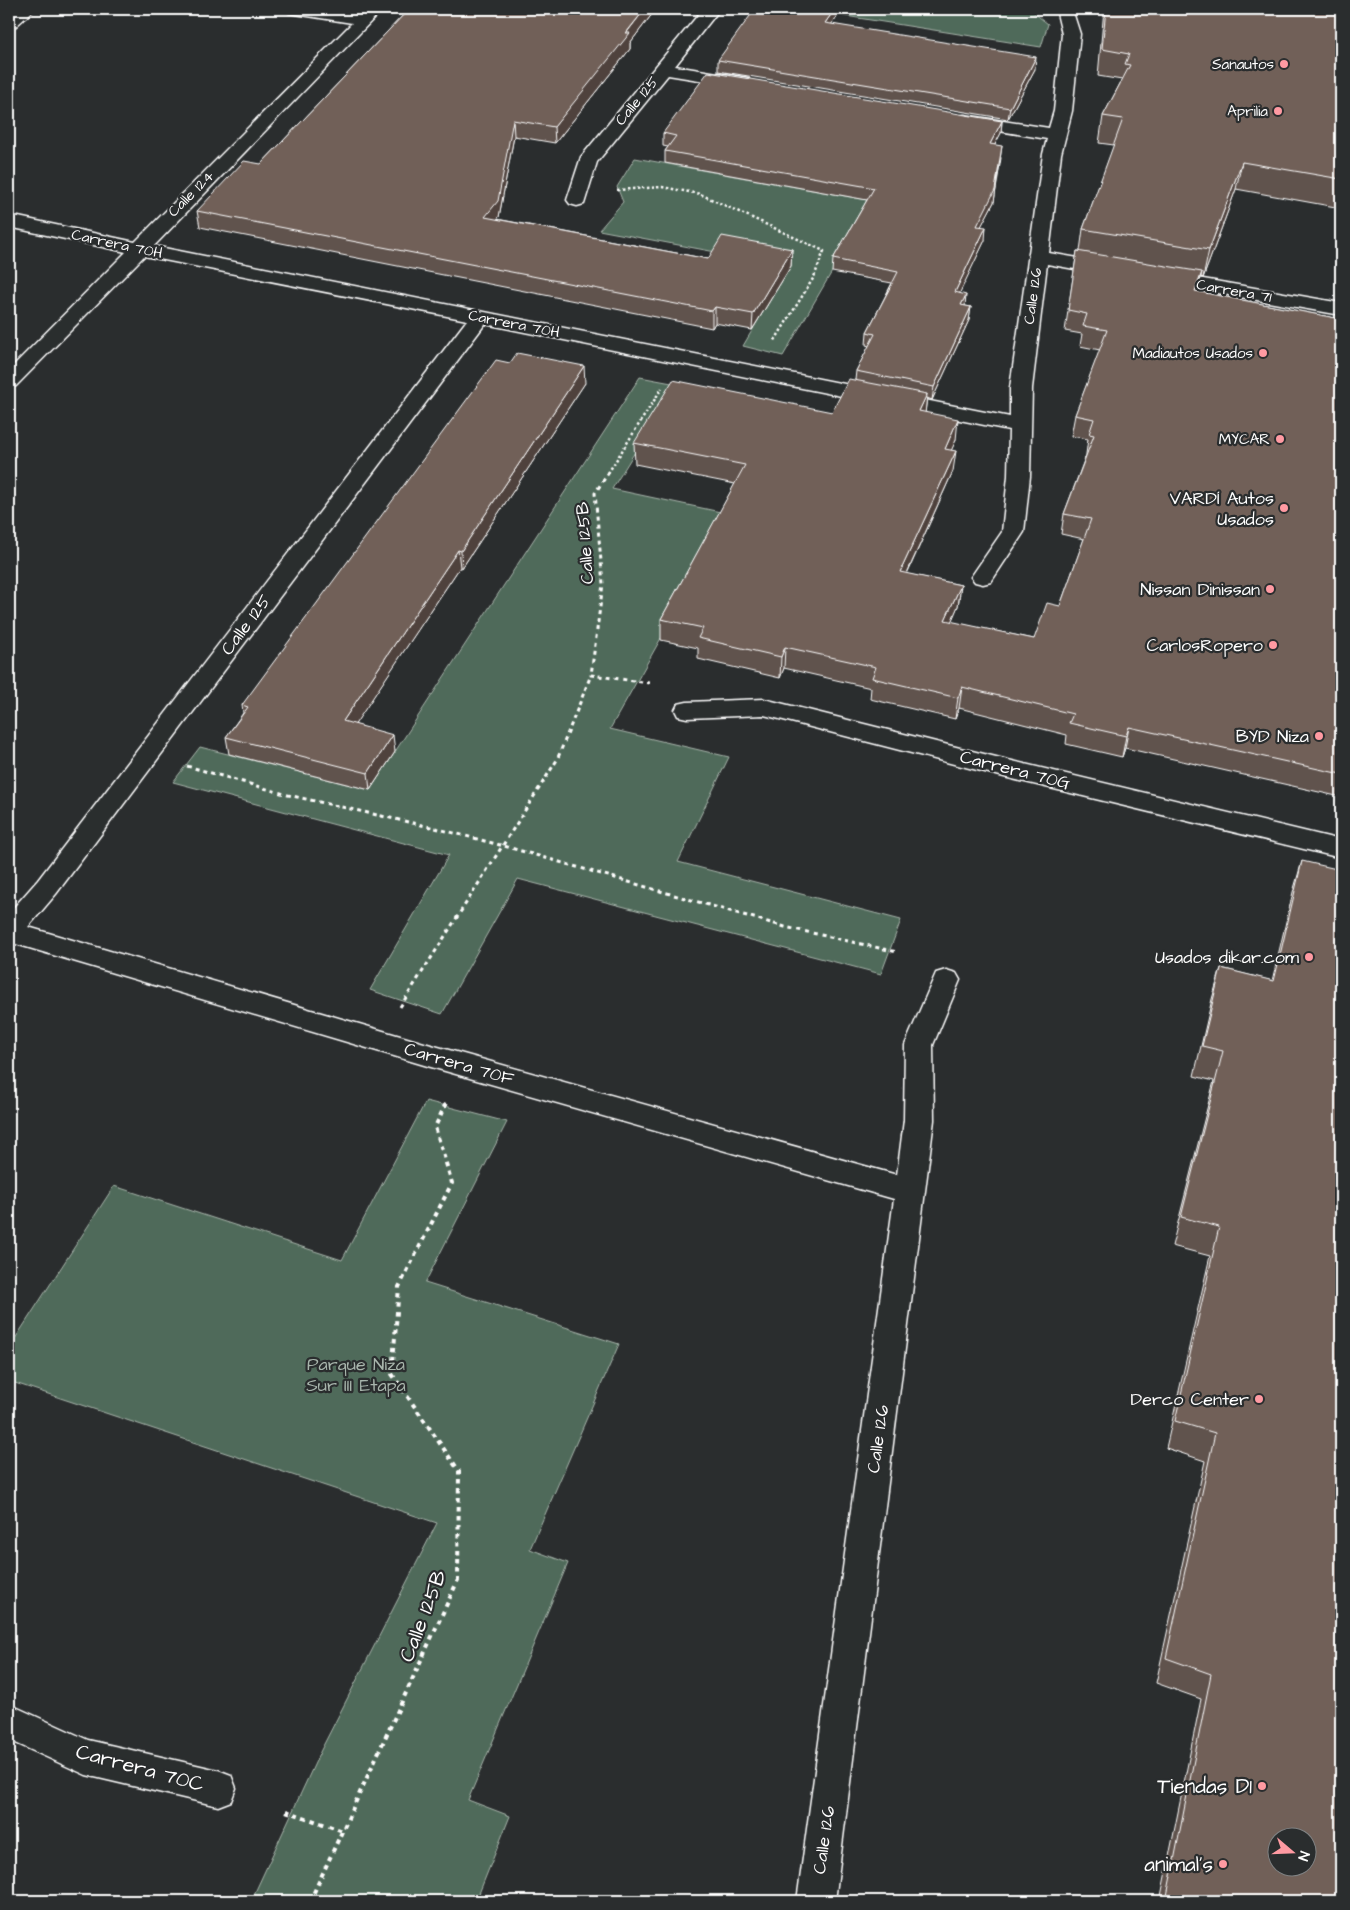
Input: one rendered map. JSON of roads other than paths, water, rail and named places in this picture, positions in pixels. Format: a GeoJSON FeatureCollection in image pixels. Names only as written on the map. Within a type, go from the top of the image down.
{"type":"FeatureCollection","features":[{"type":"Feature","properties":{"kind":"street"},"geometry":{"type":"LineString","coordinates":[[9,23],[27,9]]}},
{"type":"Feature","properties":{"kind":"street"},"geometry":{"type":"LineString","coordinates":[[295,9],[369,14]]}},
{"type":"Feature","properties":{"kind":"street","name":"Calle 125"},"geometry":{"type":"LineString","coordinates":[[577,200],[588,161],[712,9]]}},
{"type":"Feature","properties":{"kind":"street","name":"Calle 126"},"geometry":{"type":"LineString","coordinates":[[983,577],[1013,532],[1019,476],[1021,388],[1038,257],[1062,111],[1071,34],[1064,9]]}},
{"type":"Feature","properties":{"kind":"street","name":"Calle 124"},"geometry":{"type":"LineString","coordinates":[[9,382],[369,14]]}},
{"type":"Feature","properties":{"kind":"street"},"geometry":{"type":"LineString","coordinates":[[664,69],[755,84]]}},
{"type":"Feature","properties":{"kind":"street"},"geometry":{"type":"LineString","coordinates":[[947,117],[1057,135]]}},
{"type":"Feature","properties":{"kind":"street","name":"Carrera 70H"},"geometry":{"type":"LineString","coordinates":[[9,220],[1020,426]]}},
{"type":"Feature","properties":{"kind":"street","name":"Carrera 71"},"geometry":{"type":"LineString","coordinates":[[1038,257],[1341,309]]}},
{"type":"Feature","properties":{"kind":"street","name":"Calle 125"},"geometry":{"type":"LineString","coordinates":[[9,932],[47,887],[480,317]]}},
{"type":"Feature","properties":{"kind":"street","name":"Carrera 70G"},"geometry":{"type":"LineString","coordinates":[[687,710],[764,707],[1008,769],[1341,849]]}},
{"type":"Feature","properties":{"kind":"street","name":"Carrera 70F"},"geometry":{"type":"LineString","coordinates":[[9,932],[441,1059],[910,1191]]}},
{"type":"Feature","properties":{"kind":"street","name":"Calle 126"},"geometry":{"type":"LineString","coordinates":[[816,1901],[919,1120],[919,1045],[946,980]]}},
{"type":"Feature","properties":{"kind":"street","name":"Carrera 70C"},"geometry":{"type":"LineString","coordinates":[[9,1722],[86,1757],[218,1788]]}},
{"type":"Feature","properties":{"kind":"place","name":"Sanautos"},"geometry":{"type":"Point","coordinates":[1284,64]}},
{"type":"Feature","properties":{"kind":"place","name":"Aprilia"},"geometry":{"type":"Point","coordinates":[1278,111]}},
{"type":"Feature","properties":{"kind":"place","name":"Madiautos Usados"},"geometry":{"type":"Point","coordinates":[1263,353]}},
{"type":"Feature","properties":{"kind":"place","name":"MYCAR"},"geometry":{"type":"Point","coordinates":[1280,439]}},
{"type":"Feature","properties":{"kind":"place","name":"VARDÍ Autos Usados"},"geometry":{"type":"Point","coordinates":[1284,508]}},
{"type":"Feature","properties":{"kind":"place","name":"Nissan Dinissan"},"geometry":{"type":"Point","coordinates":[1270,589]}},
{"type":"Feature","properties":{"kind":"place","name":"CarlosRopero"},"geometry":{"type":"Point","coordinates":[1273,645]}},
{"type":"Feature","properties":{"kind":"place","name":"BYD Niza"},"geometry":{"type":"Point","coordinates":[1319,736]}},
{"type":"Feature","properties":{"kind":"place","name":"Usados dikar.com"},"geometry":{"type":"Point","coordinates":[1309,957]}},
{"type":"Feature","properties":{"kind":"place","name":"Derco Center"},"geometry":{"type":"Point","coordinates":[1259,1399]}},
{"type":"Feature","properties":{"kind":"place","name":"Tiendas D1"},"geometry":{"type":"Point","coordinates":[1262,1786]}},
{"type":"Feature","properties":{"kind":"place","name":"animal's"},"geometry":{"type":"Point","coordinates":[1223,1864]}},
{"type":"Feature","properties":{"kind":"park label","name":"Parque Niza Sur III Etapa"},"geometry":{"type":"Point","coordinates":[356,1374]}}]}
